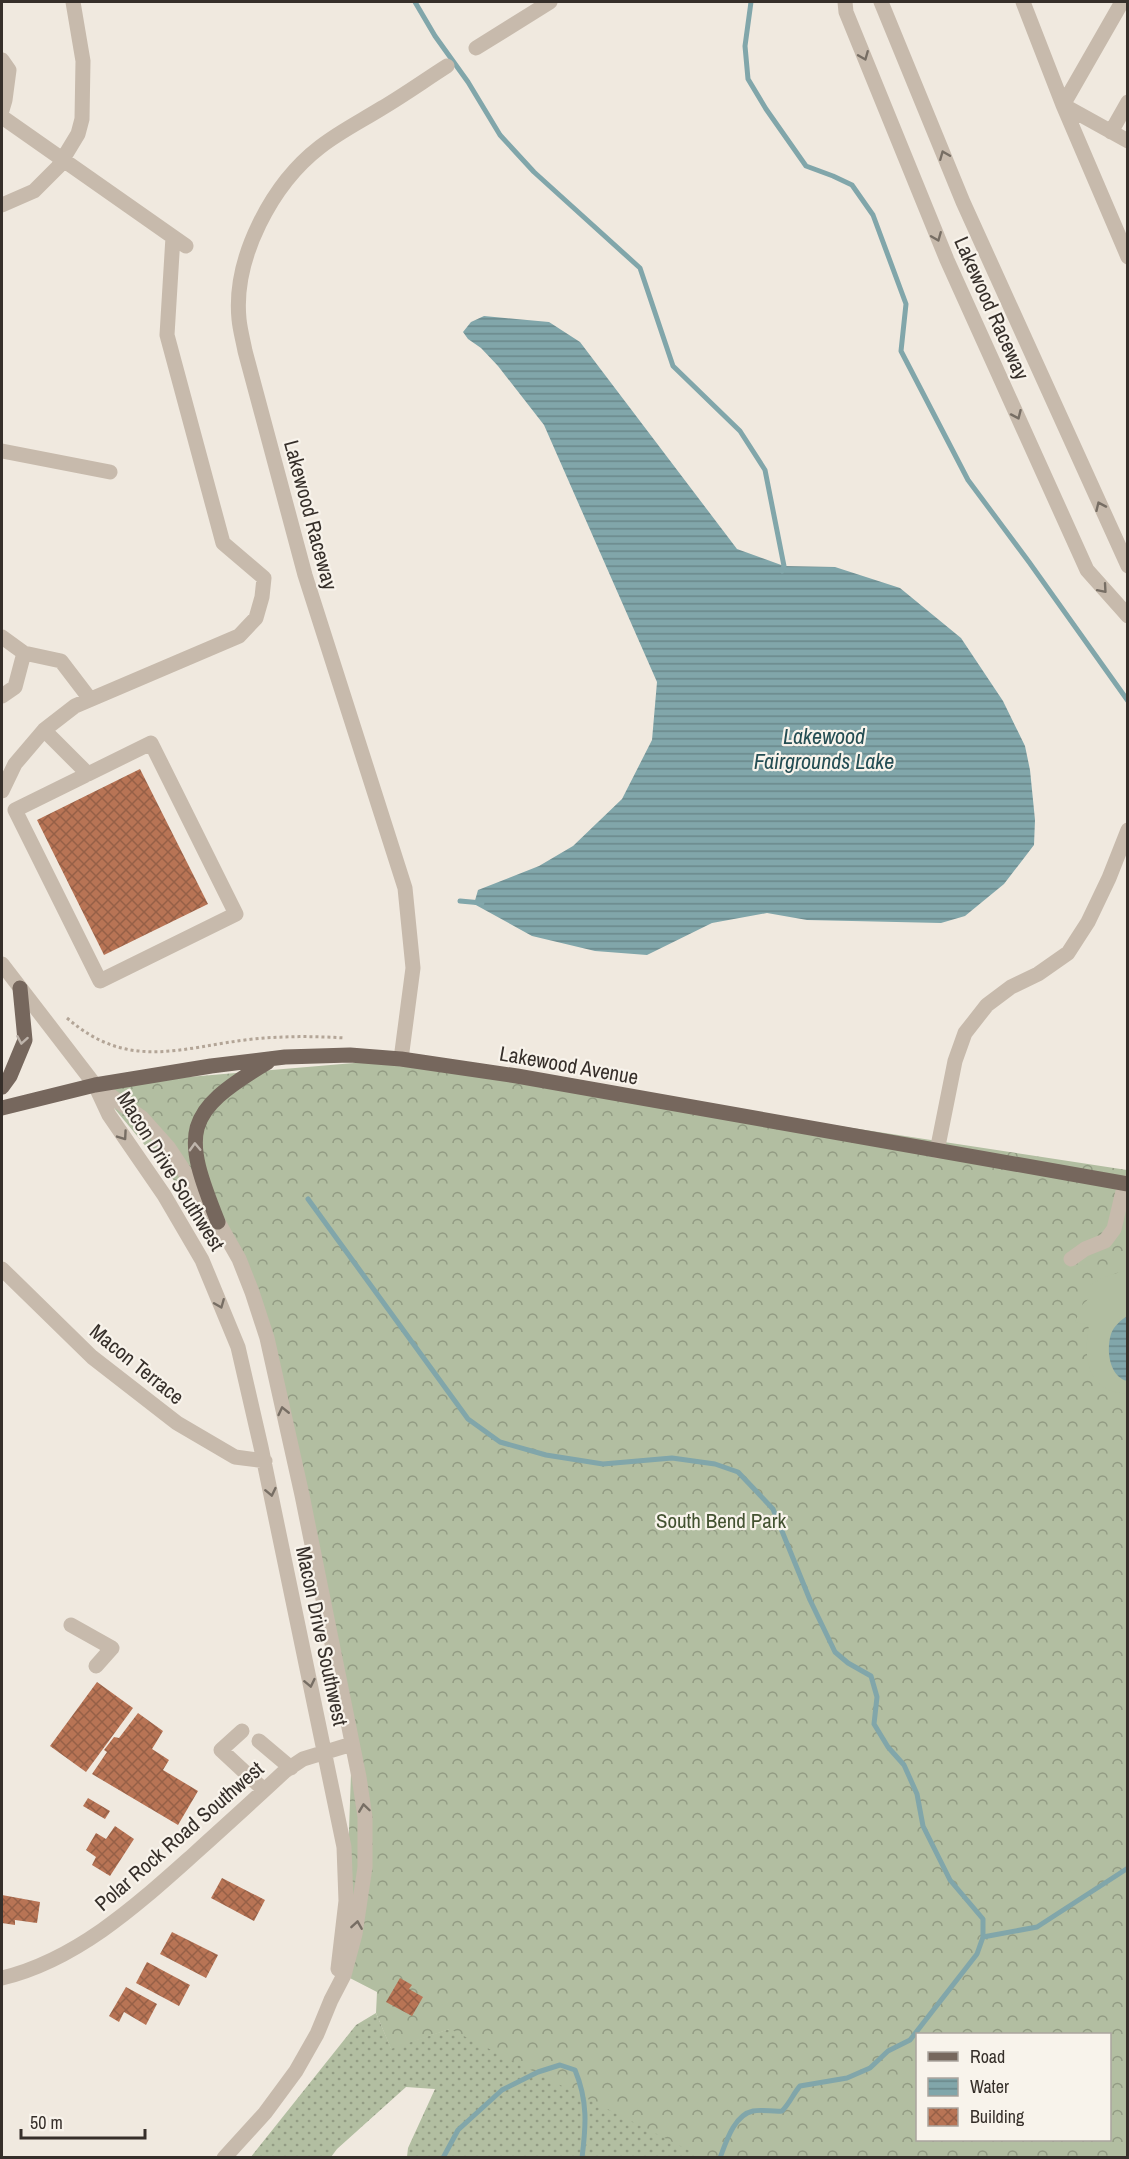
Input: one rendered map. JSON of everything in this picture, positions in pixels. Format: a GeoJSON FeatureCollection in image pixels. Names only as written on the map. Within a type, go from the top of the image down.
{"type":"FeatureCollection","features":[{"type":"Feature","properties":{"kind":"main road"},"geometry":{"type":"LineString","coordinates":[[2,1087],[25,1040],[11,984]]}},
{"type":"Feature","properties":{"kind":"main road","name":"Lakewood Avenue"},"geometry":{"type":"LineString","coordinates":[[2,1108],[95,1085],[211,1066],[274,1059],[350,1055],[402,1059],[517,1076],[1126,1183]]}},
{"type":"Feature","properties":{"kind":"main road"},"geometry":{"type":"LineString","coordinates":[[218,1222],[196,1164],[194,1140],[197,1125],[206,1109],[219,1095],[232,1084],[274,1059]]}},
{"type":"Feature","properties":{"kind":"street"},"geometry":{"type":"LineString","coordinates":[[2,205],[34,191],[58,167],[78,134],[82,119],[83,61],[73,2]]}},
{"type":"Feature","properties":{"kind":"street"},"geometry":{"type":"LineString","coordinates":[[476,48],[550,2]]}},
{"type":"Feature","properties":{"kind":"street","name":"Lakewood Raceway"},"geometry":{"type":"LineString","coordinates":[[845,2],[846,12],[946,260],[1087,570],[1128,616]]}},
{"type":"Feature","properties":{"kind":"street","name":"Lakewood Raceway"},"geometry":{"type":"LineString","coordinates":[[881,2],[963,202],[1128,566]]}},
{"type":"Feature","properties":{"kind":"street"},"geometry":{"type":"LineString","coordinates":[[1023,2],[1063,105],[1128,257]]}},
{"type":"Feature","properties":{"kind":"street"},"geometry":{"type":"LineString","coordinates":[[1063,105],[1122,2]]}},
{"type":"Feature","properties":{"kind":"street"},"geometry":{"type":"LineString","coordinates":[[2,60],[9,70],[2,110]]}},
{"type":"Feature","properties":{"kind":"street","name":"Lakewood Raceway"},"geometry":{"type":"LineString","coordinates":[[402,1059],[413,968],[405,888],[304,575],[245,351],[239,318],[240,284],[249,248],[262,219],[295,170],[318,148],[350,126],[381,109],[447,66]]}},
{"type":"Feature","properties":{"kind":"street"},"geometry":{"type":"LineString","coordinates":[[1110,132],[1128,102]]}},
{"type":"Feature","properties":{"kind":"street"},"geometry":{"type":"LineString","coordinates":[[1063,105],[1128,141]]}},
{"type":"Feature","properties":{"kind":"street"},"geometry":{"type":"LineString","coordinates":[[2,117],[186,246]]}},
{"type":"Feature","properties":{"kind":"street"},"geometry":{"type":"LineString","coordinates":[[2,791],[15,764],[44,730],[75,706],[239,636],[256,618],[264,578],[223,543],[167,335],[172,237]]}},
{"type":"Feature","properties":{"kind":"street"},"geometry":{"type":"LineString","coordinates":[[2,451],[110,472]]}},
{"type":"Feature","properties":{"kind":"street"},"geometry":{"type":"LineString","coordinates":[[2,637],[24,653],[61,661],[90,699]]}},
{"type":"Feature","properties":{"kind":"street"},"geometry":{"type":"LineString","coordinates":[[2,696],[15,687],[24,653]]}},
{"type":"Feature","properties":{"kind":"street"},"geometry":{"type":"LineString","coordinates":[[44,730],[88,774]]}},
{"type":"Feature","properties":{"kind":"street"},"geometry":{"type":"LineString","coordinates":[[151,743],[236,914],[100,981],[15,810],[88,774],[151,743]]}},
{"type":"Feature","properties":{"kind":"street"},"geometry":{"type":"LineString","coordinates":[[937,1151],[955,1061],[965,1033],[987,1005],[1011,987],[1038,974],[1068,953],[1088,922],[1128,830]]}},
{"type":"Feature","properties":{"kind":"street"},"geometry":{"type":"LineString","coordinates":[[2,964],[11,984],[95,1085]]}},
{"type":"Feature","properties":{"kind":"street","name":"Macon Drive Southwest"},"geometry":{"type":"LineString","coordinates":[[95,1085],[142,1119],[168,1148],[218,1222],[239,1259],[267,1338],[302,1495],[365,1817],[365,1867],[356,1934],[344,1975],[297,2071],[265,2113],[225,2157]]}},
{"type":"Feature","properties":{"kind":"street","name":"Macon Drive Southwest"},"geometry":{"type":"LineString","coordinates":[[95,1085],[109,1115],[164,1195],[202,1260],[238,1347],[344,1847],[346,1901],[338,1966],[331,2000]]}},
{"type":"Feature","properties":{"kind":"street"},"geometry":{"type":"LineString","coordinates":[[1071,1259],[1085,1249],[1104,1241],[1114,1229],[1126,1183]]}},
{"type":"Feature","properties":{"kind":"street","name":"Macon Terrace"},"geometry":{"type":"LineString","coordinates":[[2,1269],[92,1356],[177,1423],[235,1456],[264,1461]]}},
{"type":"Feature","properties":{"kind":"street"},"geometry":{"type":"LineString","coordinates":[[70,1625],[112,1648],[96,1666]]}},
{"type":"Feature","properties":{"kind":"street"},"geometry":{"type":"LineString","coordinates":[[242,1731],[221,1750],[264,1790]]}},
{"type":"Feature","properties":{"kind":"street"},"geometry":{"type":"LineString","coordinates":[[259,1741],[291,1768]]}},
{"type":"Feature","properties":{"kind":"street","name":"Polar Rock Road Southwest"},"geometry":{"type":"LineString","coordinates":[[2,1978],[43,1964],[104,1930],[144,1899],[291,1768],[303,1760],[352,1744]]}},
{"type":"Feature","properties":{"kind":"path"},"geometry":{"type":"LineString","coordinates":[[67,1018],[81,1030],[100,1041],[130,1051],[148,1053],[254,1039],[317,1036],[353,1038]]}},
{"type":"Feature","properties":{"kind":"green space","name":"South Bend Park"},"geometry":{"type":"Polygon","coordinates":[[[401,1059],[1127,1170],[1127,2157],[702,2157],[450,2029],[391,2049],[376,2013],[377,1992],[344,1975],[352,1744],[267,1338],[239,1259],[95,1085],[401,1059]]]}},
{"type":"Feature","properties":{"kind":"green space"},"geometry":{"type":"Polygon","coordinates":[[[1127,1270],[1127,1394],[1114,1392],[1103,1387],[1096,1380],[1088,1361],[1089,1325],[1075,1322],[1083,1304],[1095,1293],[1089,1286],[1104,1277],[1127,1270]]]}},
{"type":"Feature","properties":{"kind":"green space"},"geometry":{"type":"Polygon","coordinates":[[[376,2013],[391,2048],[483,2018],[728,2157],[407,2157],[408,2148],[435,2089],[406,2087],[331,2157],[250,2158],[356,2025],[376,2013]]]}},
{"type":"Feature","properties":{"kind":"water","name":"Lakewood Fairgrounds Lake"},"geometry":{"type":"Polygon","coordinates":[[[484,316],[549,322],[580,342],[737,549],[784,566],[835,567],[900,588],[961,638],[1003,701],[1025,746],[1030,770],[1035,820],[1034,845],[1004,884],[965,916],[941,923],[807,920],[767,913],[712,923],[647,955],[595,951],[532,936],[474,904],[478,890],[539,866],[573,846],[622,799],[652,740],[657,682],[544,425],[498,366],[463,332],[471,322],[484,316]]]}},
{"type":"Feature","properties":{"kind":"water"},"geometry":{"type":"Polygon","coordinates":[[[1127,1316],[1127,1381],[1116,1374],[1110,1362],[1109,1347],[1111,1334],[1127,1316]]]}},
{"type":"Feature","properties":{"kind":"building"},"geometry":{"type":"Polygon","coordinates":[[[140,769],[208,904],[104,955],[37,820],[140,769]]]}},
{"type":"Feature","properties":{"kind":"building"},"geometry":{"type":"Polygon","coordinates":[[[97,1682],[133,1708],[86,1772],[50,1746],[97,1682]]]}},
{"type":"Feature","properties":{"kind":"building"},"geometry":{"type":"Polygon","coordinates":[[[138,1713],[163,1731],[152,1749],[169,1760],[163,1770],[198,1791],[178,1825],[92,1774],[107,1752],[104,1750],[114,1737],[119,1738],[138,1713]]]}},
{"type":"Feature","properties":{"kind":"building"},"geometry":{"type":"Polygon","coordinates":[[[88,1798],[110,1811],[105,1819],[83,1806],[88,1798]]]}},
{"type":"Feature","properties":{"kind":"building"},"geometry":{"type":"Polygon","coordinates":[[[115,1826],[134,1839],[110,1876],[92,1865],[96,1857],[86,1850],[96,1833],[106,1839],[115,1826]]]}},
{"type":"Feature","properties":{"kind":"building"},"geometry":{"type":"Polygon","coordinates":[[[222,1878],[265,1900],[254,1921],[211,1898],[222,1878]]]}},
{"type":"Feature","properties":{"kind":"building"},"geometry":{"type":"Polygon","coordinates":[[[2,1895],[40,1902],[37,1923],[15,1920],[15,1925],[2,1923],[2,1895]]]}},
{"type":"Feature","properties":{"kind":"building"},"geometry":{"type":"Polygon","coordinates":[[[172,1932],[218,1955],[206,1978],[160,1954],[172,1932]]]}},
{"type":"Feature","properties":{"kind":"building"},"geometry":{"type":"Polygon","coordinates":[[[147,1962],[190,1985],[179,2006],[136,1983],[147,1962]]]}},
{"type":"Feature","properties":{"kind":"building"},"geometry":{"type":"Polygon","coordinates":[[[400,1978],[412,1985],[409,1989],[423,1997],[412,2016],[386,2002],[400,1978]]]}},
{"type":"Feature","properties":{"kind":"building"},"geometry":{"type":"Polygon","coordinates":[[[126,1987],[157,2004],[146,2025],[124,2012],[119,2022],[109,2016],[126,1987]]]}},
{"type":"Feature","properties":{"kind":"waterway"},"geometry":{"type":"LineString","coordinates":[[415,2],[500,135],[534,172],[640,268],[673,366],[740,431],[765,470],[784,566],[782,571]]}},
{"type":"Feature","properties":{"kind":"waterway"},"geometry":{"type":"LineString","coordinates":[[751,2],[745,46],[748,79],[806,166],[852,185],[873,215],[906,304],[901,351],[968,480],[1128,701]]}},
{"type":"Feature","properties":{"kind":"waterway"},"geometry":{"type":"LineString","coordinates":[[460,901],[482,903]]}},
{"type":"Feature","properties":{"kind":"waterway"},"geometry":{"type":"LineString","coordinates":[[308,1199],[468,1419],[500,1442],[546,1455],[603,1464],[672,1458],[715,1464],[738,1472],[773,1509],[810,1600],[835,1652],[848,1663],[871,1676],[877,1697],[874,1724],[888,1747],[904,1765],[917,1794],[923,1826],[950,1880],[983,1919],[983,1937],[977,1954],[910,2040],[888,2051],[870,2068],[847,2078],[800,2086],[782,2111],[757,2110],[746,2114],[736,2123],[720,2158]]}},
{"type":"Feature","properties":{"kind":"waterway"},"geometry":{"type":"LineString","coordinates":[[983,1937],[1037,1927],[1128,1868]]}},
{"type":"Feature","properties":{"kind":"waterway"},"geometry":{"type":"LineString","coordinates":[[443,2158],[458,2130],[502,2090],[538,2072],[560,2065],[575,2070],[582,2092],[585,2124],[582,2158]]}}]}
